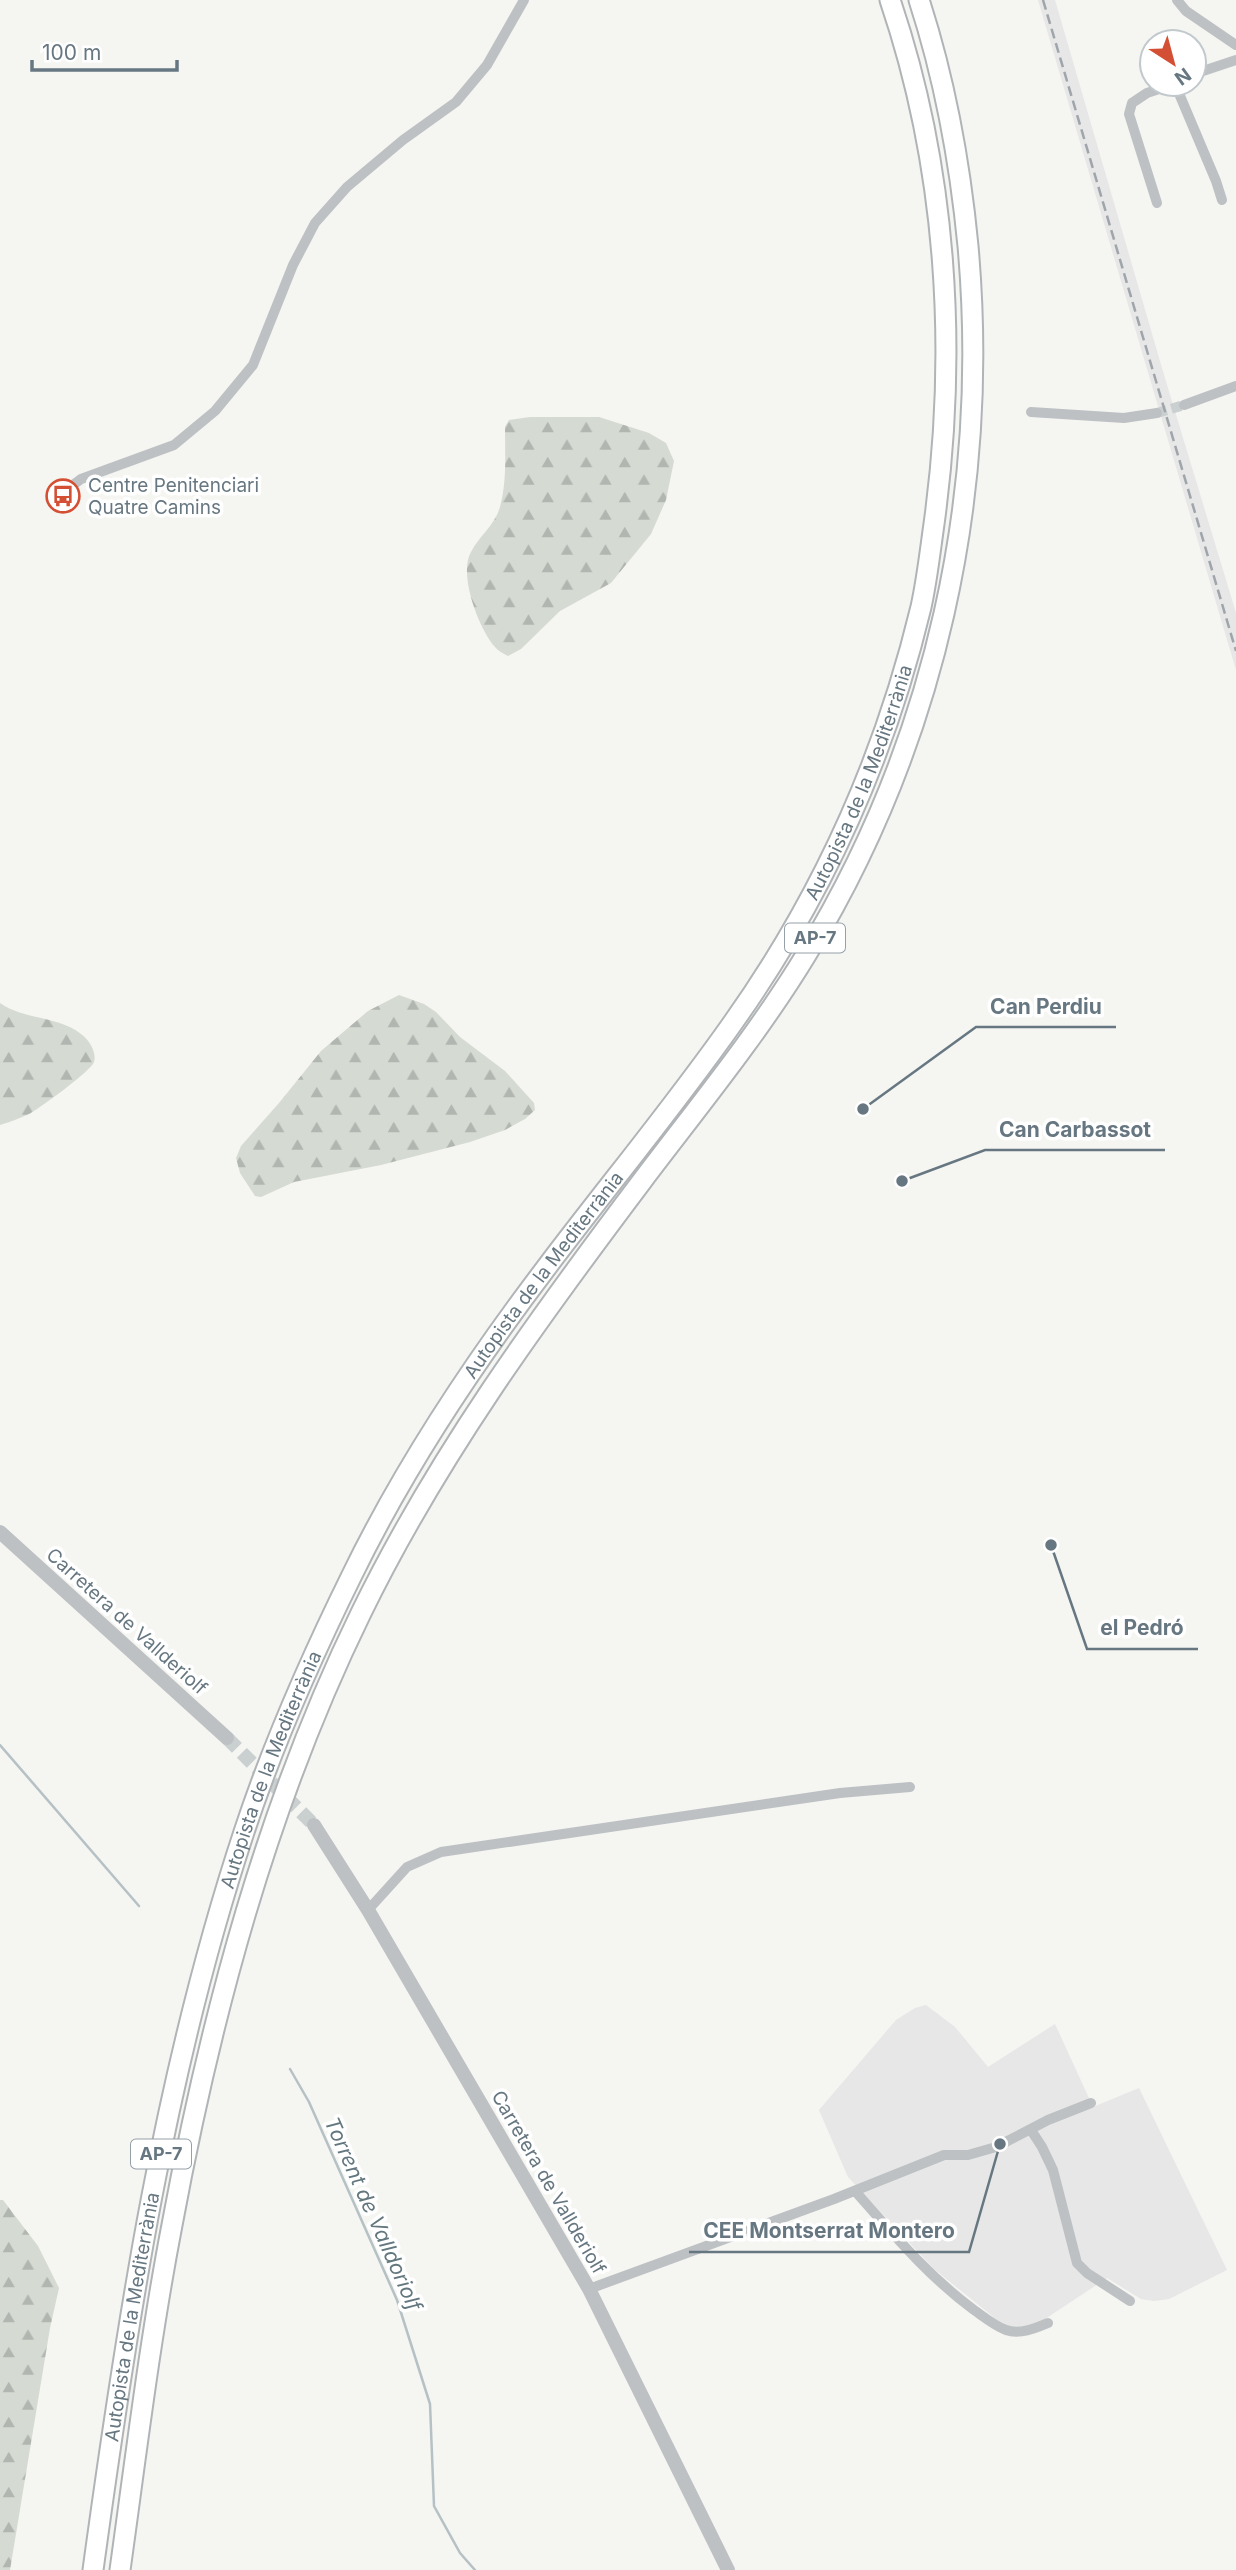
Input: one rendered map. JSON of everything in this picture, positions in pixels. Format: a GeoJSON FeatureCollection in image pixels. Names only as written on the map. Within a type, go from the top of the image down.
{"type":"FeatureCollection","features":[{"type":"Feature","properties":{"kind":"highway","name":"Autopista de la Mediterrània"},"geometry":{"type":"LineString","coordinates":[[93,2570],[130,2325],[172,2098],[213,1932],[230,1875],[305,1675],[381,1518],[456,1395],[543,1272],[728,1031],[786,943],[849,823],[888,718],[921,606],[928,568],[944,426],[947,351],[944,285],[930,165],[909,62],[890,0]]}},
{"type":"Feature","properties":{"kind":"highway","name":"Autopista de la Mediterrània"},"geometry":{"type":"LineString","coordinates":[[120,2570],[171,2228],[206,2064],[257,1875],[298,1758],[328,1684],[393,1550],[434,1476],[476,1409],[562,1287],[753,1033],[805,956],[854,870],[870,835],[904,754],[926,690],[947,608],[966,496],[972,429],[974,346],[968,251],[957,157],[941,78],[919,0]]}},
{"type":"Feature","properties":{"kind":"street"},"geometry":{"type":"LineString","coordinates":[[73,485],[81,479],[174,445],[215,411],[253,365],[293,265],[315,223],[347,187],[456,102],[487,65],[524,0]]}},
{"type":"Feature","properties":{"kind":"street"},"geometry":{"type":"LineString","coordinates":[[1177,0],[1186,11],[1236,45]]}},
{"type":"Feature","properties":{"kind":"street"},"geometry":{"type":"LineString","coordinates":[[1208,69],[1236,60]]}},
{"type":"Feature","properties":{"kind":"street"},"geometry":{"type":"LineString","coordinates":[[1140,98],[1132,103],[1129,114],[1157,204]]}},
{"type":"Feature","properties":{"kind":"street"},"geometry":{"type":"LineString","coordinates":[[1181,98],[1222,200]]}},
{"type":"Feature","properties":{"kind":"street"},"geometry":{"type":"LineString","coordinates":[[1184,405],[1236,386]]}},
{"type":"Feature","properties":{"kind":"street"},"geometry":{"type":"LineString","coordinates":[[1031,412],[1114,418],[1157,413]]}},
{"type":"Feature","properties":{"kind":"street","name":"Carretera de Vallderiolf"},"geometry":{"type":"LineString","coordinates":[[0,1532],[228,1738]]}},
{"type":"Feature","properties":{"kind":"street"},"geometry":{"type":"LineString","coordinates":[[368,1910],[407,1867],[441,1852],[840,1793],[910,1787]]}},
{"type":"Feature","properties":{"kind":"street","name":"Carretera de Vallderiolf"},"geometry":{"type":"LineString","coordinates":[[314,1825],[368,1910],[589,2289],[728,2570]]}},
{"type":"Feature","properties":{"kind":"street"},"geometry":{"type":"LineString","coordinates":[[589,2289],[855,2191],[944,2155],[968,2155],[996,2147],[1048,2120],[1091,2103]]}},
{"type":"Feature","properties":{"kind":"street"},"geometry":{"type":"LineString","coordinates":[[1031,2130],[1053,2170],[1077,2263],[1087,2273],[1130,2301]]}},
{"type":"Feature","properties":{"kind":"street"},"geometry":{"type":"LineString","coordinates":[[855,2191],[920,2264],[948,2291],[986,2318],[1006,2330],[1015,2332],[1048,2323]]}},
{"type":"Feature","properties":{"kind":"shaded area"},"geometry":{"type":"Polygon","coordinates":[[[1038,0],[1055,0],[1236,613],[1236,670],[1038,0]]]}},
{"type":"Feature","properties":{"kind":"shaded area"},"geometry":{"type":"Polygon","coordinates":[[[926,2005],[955,2027],[988,2067],[1055,2024],[1093,2107],[1139,2088],[1227,2270],[1169,2299],[1154,2301],[1141,2299],[1107,2278],[1045,2319],[1020,2328],[1008,2326],[996,2319],[934,2269],[848,2177],[819,2110],[896,2020],[915,2008],[926,2005]]]}},
{"type":"Feature","properties":{"kind":"green space"},"geometry":{"type":"Polygon","coordinates":[[[530,417],[599,417],[649,433],[666,443],[674,461],[666,500],[651,534],[611,583],[560,611],[521,649],[508,656],[495,647],[477,615],[469,587],[468,562],[474,546],[500,507],[505,477],[505,427],[509,420],[530,417]]]}},
{"type":"Feature","properties":{"kind":"green space"},"geometry":{"type":"Polygon","coordinates":[[[399,995],[424,1004],[436,1012],[460,1037],[505,1071],[534,1103],[535,1110],[505,1130],[470,1142],[381,1165],[294,1182],[261,1197],[255,1196],[240,1173],[236,1158],[241,1146],[321,1051],[368,1011],[399,995]]]}},
{"type":"Feature","properties":{"kind":"green space"},"geometry":{"type":"Polygon","coordinates":[[[0,1003],[72,1028],[89,1043],[95,1058],[91,1067],[45,1104],[27,1115],[0,1125],[0,1003]]]}},
{"type":"Feature","properties":{"kind":"green space"},"geometry":{"type":"Polygon","coordinates":[[[0,2200],[3,2200],[38,2246],[59,2288],[10,2570],[0,2570],[0,2200]]]}},
{"type":"Feature","properties":{"kind":"waterway","name":"Torrent de Valldoriolf"},"geometry":{"type":"LineString","coordinates":[[0,1745],[139,1906]]}},
{"type":"Feature","properties":{"kind":"waterway","name":"Torrent de Valldoriolf"},"geometry":{"type":"LineString","coordinates":[[290,2069],[309,2102],[397,2300],[430,2404],[434,2506],[460,2553],[475,2570]]}},
{"type":"Feature","properties":{"kind":"tunnel"},"geometry":{"type":"LineString","coordinates":[[1157,413],[1184,405]]}},
{"type":"Feature","properties":{"kind":"tunnel"},"geometry":{"type":"LineString","coordinates":[[227,1738],[314,1825]]}},
{"type":"Feature","properties":{"kind":"railway"},"geometry":{"type":"LineString","coordinates":[[1043,0],[1236,651]]}},
{"type":"Feature","properties":{"kind":"place","name":"Centre Penitenciari Quatre Camins"},"geometry":{"type":"Point","coordinates":[63,496]}},
{"type":"Feature","properties":{"kind":"place","name":"Can Perdiu"},"geometry":{"type":"Point","coordinates":[863,1109]}},
{"type":"Feature","properties":{"kind":"place","name":"Can Carbassot"},"geometry":{"type":"Point","coordinates":[902,1181]}},
{"type":"Feature","properties":{"kind":"place","name":"el Pedró"},"geometry":{"type":"Point","coordinates":[1051,1545]}},
{"type":"Feature","properties":{"kind":"place","name":"CEE Montserrat Montero"},"geometry":{"type":"Point","coordinates":[1000,2144]}}]}
